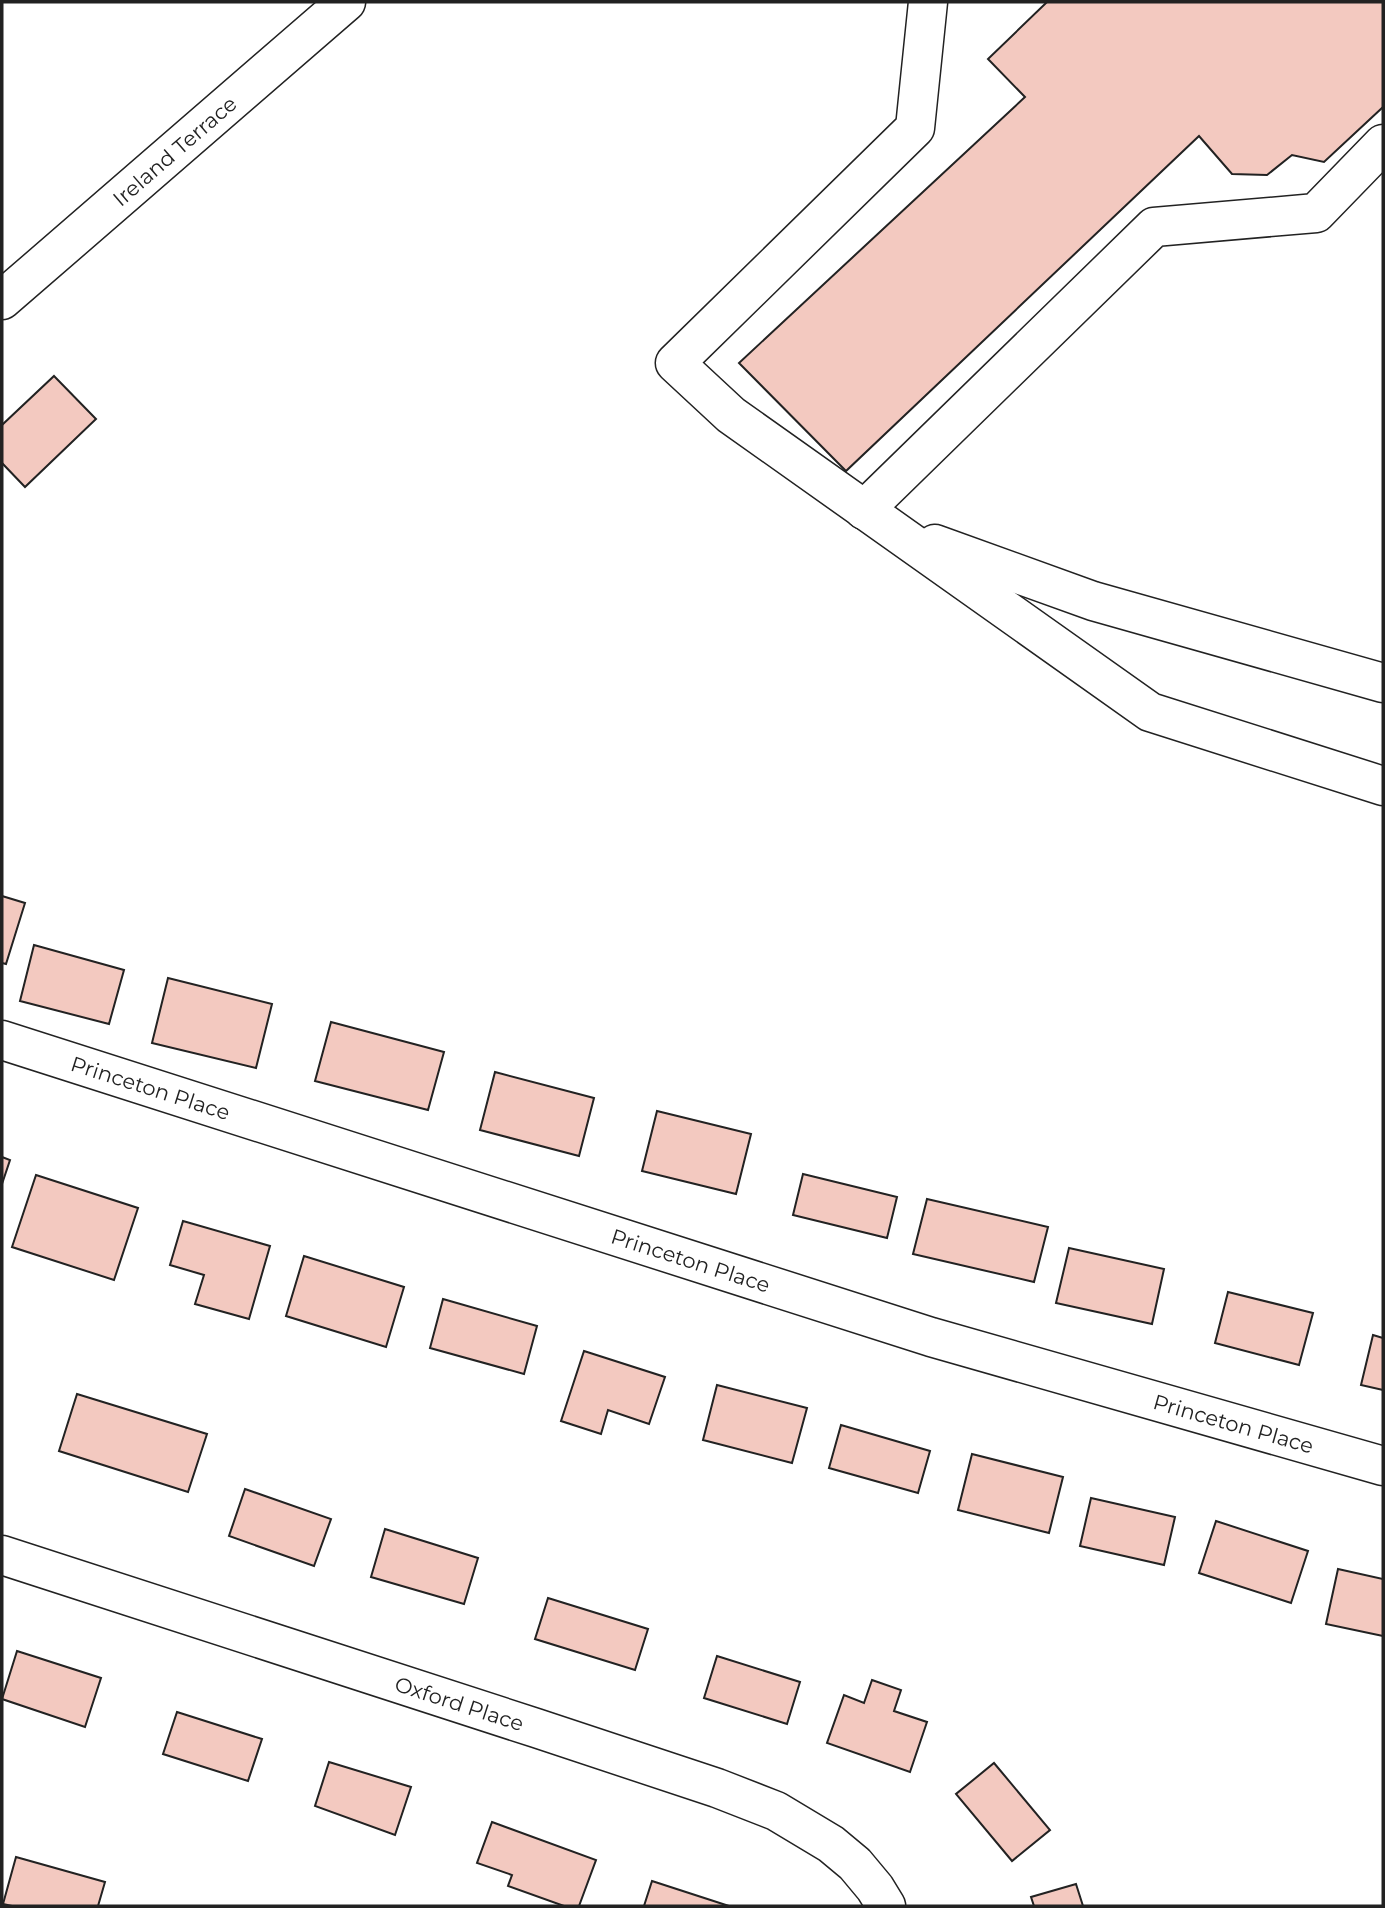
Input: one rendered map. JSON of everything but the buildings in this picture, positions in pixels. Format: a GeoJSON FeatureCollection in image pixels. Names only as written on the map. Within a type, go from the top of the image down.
{"type":"FeatureCollection","features":[{"type":"Feature","properties":{"kind":"street","name":"Ireland Terrace"},"geometry":{"type":"LineString","coordinates":[[2,300],[346,2]]}},
{"type":"Feature","properties":{"kind":"street"},"geometry":{"type":"LineString","coordinates":[[928,2],[915,128],[675,363],[731,415],[1150,712],[1383,786]]}},
{"type":"Feature","properties":{"kind":"street"},"geometry":{"type":"LineString","coordinates":[[877,519],[1154,227],[1316,212],[1383,144]]}},
{"type":"Feature","properties":{"kind":"street"},"geometry":{"type":"LineString","coordinates":[[877,519],[1093,601],[1383,683]]}},
{"type":"Feature","properties":{"kind":"street","name":"Princeton Place"},"geometry":{"type":"LineString","coordinates":[[2,1040],[931,1337],[1383,1466]]}},
{"type":"Feature","properties":{"kind":"street","name":"Oxford Place"},"geometry":{"type":"LineString","coordinates":[[2,1555],[588,1745],[717,1788],[776,1811],[831,1844],[855,1864],[886,1906]]}}]}
